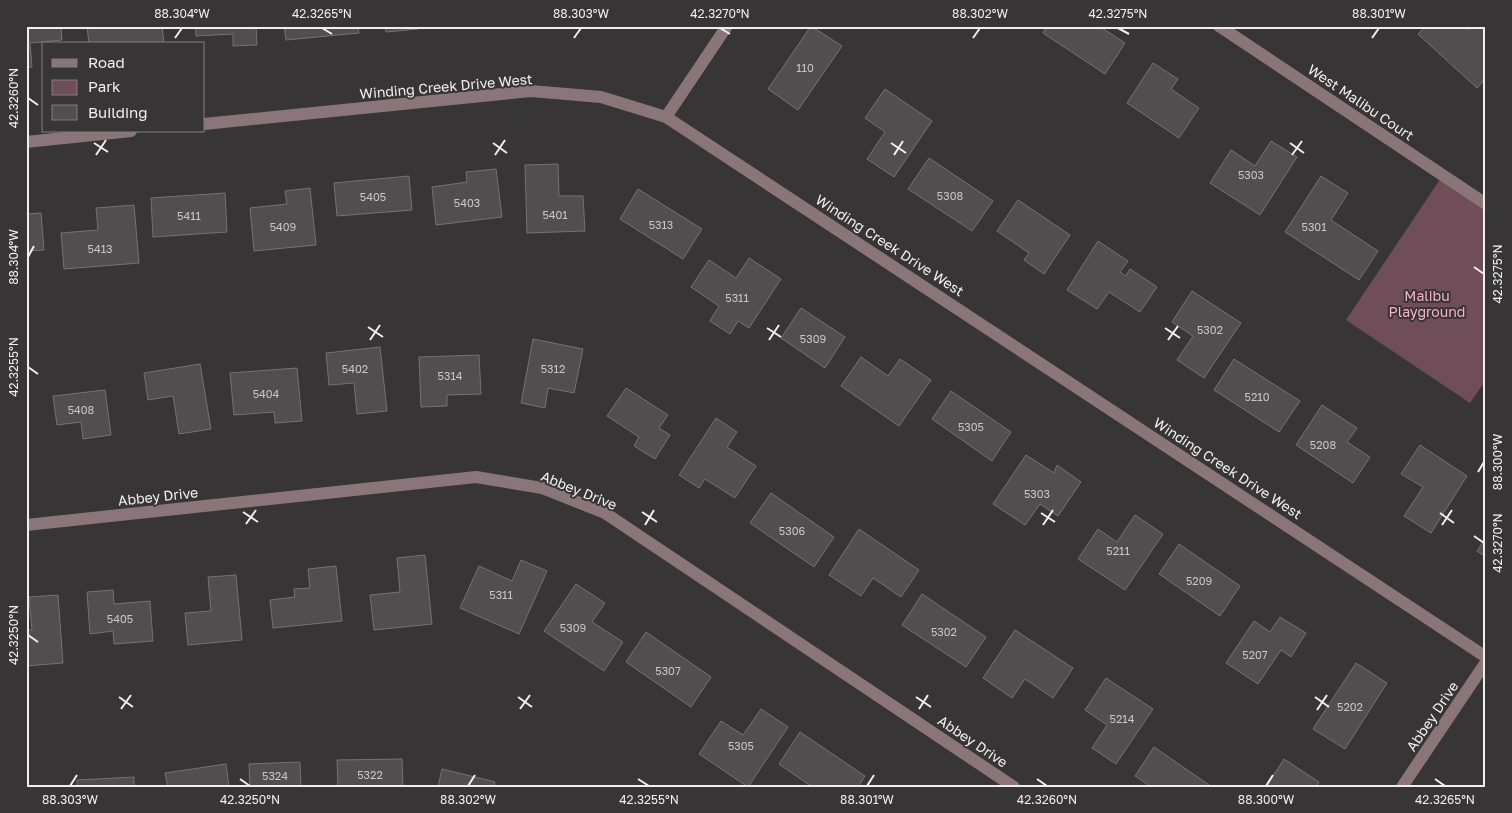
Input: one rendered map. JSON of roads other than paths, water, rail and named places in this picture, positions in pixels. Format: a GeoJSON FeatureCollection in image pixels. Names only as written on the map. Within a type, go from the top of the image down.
{"type":"FeatureCollection","features":[{"type":"Feature","properties":{"kind":"street"},"geometry":{"type":"LineString","coordinates":[[666,117],[727,26]]}},
{"type":"Feature","properties":{"kind":"street","name":"West Malibu Court"},"geometry":{"type":"LineString","coordinates":[[1219,26],[1486,204]]}},
{"type":"Feature","properties":{"kind":"street","name":"Winding Creek Drive West"},"geometry":{"type":"LineString","coordinates":[[205,124],[531,91],[601,96],[666,117],[1486,657]]}},
{"type":"Feature","properties":{"kind":"street"},"geometry":{"type":"LineString","coordinates":[[26,142],[121,132]]}},
{"type":"Feature","properties":{"kind":"street","name":"Abbey Drive"},"geometry":{"type":"LineString","coordinates":[[26,525],[476,477],[542,488],[605,513],[1014,787]]}},
{"type":"Feature","properties":{"kind":"street","name":"Abbey Drive"},"geometry":{"type":"LineString","coordinates":[[1402,787],[1486,662]]}},
{"type":"Feature","properties":{"kind":"park label","name":"Malibu Playground"},"geometry":{"type":"Point","coordinates":[1427,304]}}]}
